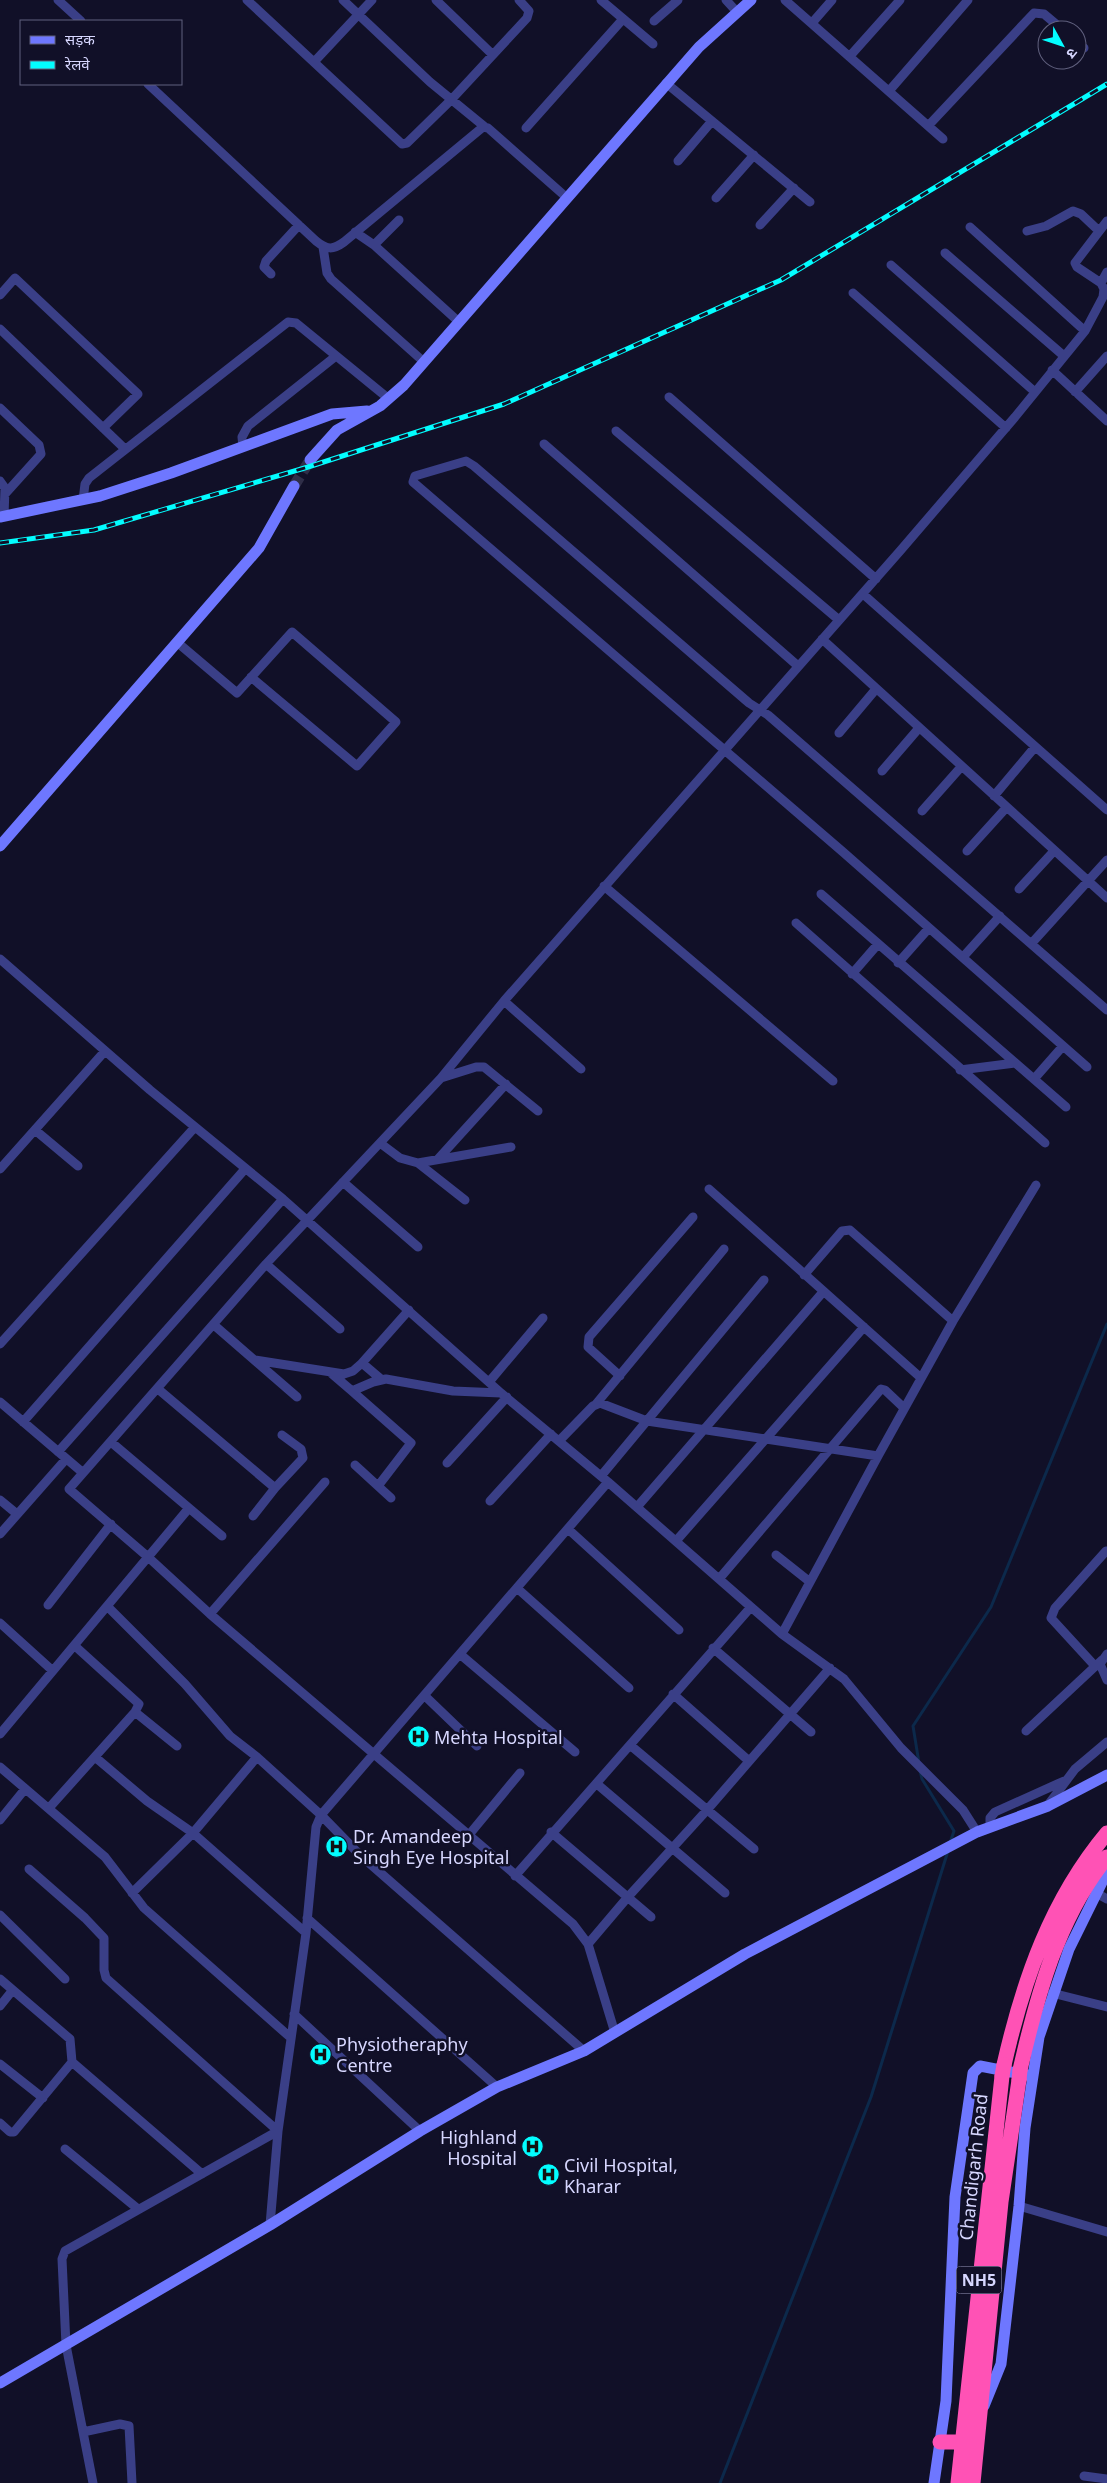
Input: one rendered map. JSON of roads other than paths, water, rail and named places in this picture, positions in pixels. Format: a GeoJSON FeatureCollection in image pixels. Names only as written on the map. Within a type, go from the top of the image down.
{"type":"FeatureCollection","features":[{"type":"Feature","properties":{"kind":"highway","name":"Chandigarh Road"},"geometry":{"type":"LineString","coordinates":[[958,2483],[1003,2071],[1020,1996],[1034,1956],[1076,1874],[1107,1833]]}},
{"type":"Feature","properties":{"kind":"highway","name":"NH5"},"geometry":{"type":"LineString","coordinates":[[975,2479],[1001,2202],[1042,1982],[1075,1907],[1107,1857]]}},
{"type":"Feature","properties":{"kind":"highway"},"geometry":{"type":"LineString","coordinates":[[940,2442],[962,2442]]}},
{"type":"Feature","properties":{"kind":"street"},"geometry":{"type":"LineString","coordinates":[[58,0],[80,20]]}},
{"type":"Feature","properties":{"kind":"street"},"geometry":{"type":"LineString","coordinates":[[247,0],[402,144],[407,143],[451,100],[529,15],[527,7],[519,0]]}},
{"type":"Feature","properties":{"kind":"street"},"geometry":{"type":"LineString","coordinates":[[343,0],[451,100],[566,197]]}},
{"type":"Feature","properties":{"kind":"street"},"geometry":{"type":"LineString","coordinates":[[314,62],[372,0]]}},
{"type":"Feature","properties":{"kind":"street"},"geometry":{"type":"LineString","coordinates":[[436,0],[493,55]]}},
{"type":"Feature","properties":{"kind":"street"},"geometry":{"type":"LineString","coordinates":[[601,0],[653,44]]}},
{"type":"Feature","properties":{"kind":"street"},"geometry":{"type":"LineString","coordinates":[[654,22],[678,0]]}},
{"type":"Feature","properties":{"kind":"street"},"geometry":{"type":"LineString","coordinates":[[726,0],[737,12]]}},
{"type":"Feature","properties":{"kind":"street"},"geometry":{"type":"LineString","coordinates":[[310,460],[337,430],[389,399],[424,362],[666,83],[699,47],[751,0]]}},
{"type":"Feature","properties":{"kind":"street"},"geometry":{"type":"LineString","coordinates":[[785,0],[943,139]]}},
{"type":"Feature","properties":{"kind":"street"},"geometry":{"type":"LineString","coordinates":[[812,24],[832,0]]}},
{"type":"Feature","properties":{"kind":"street"},"geometry":{"type":"LineString","coordinates":[[850,56],[900,0]]}},
{"type":"Feature","properties":{"kind":"street"},"geometry":{"type":"LineString","coordinates":[[889,91],[968,0]]}},
{"type":"Feature","properties":{"kind":"street"},"geometry":{"type":"LineString","coordinates":[[928,126],[1034,13],[1044,14],[1051,20]]}},
{"type":"Feature","properties":{"kind":"street"},"geometry":{"type":"LineString","coordinates":[[526,128],[623,19]]}},
{"type":"Feature","properties":{"kind":"street"},"geometry":{"type":"LineString","coordinates":[[666,83],[810,202]]}},
{"type":"Feature","properties":{"kind":"street"},"geometry":{"type":"LineString","coordinates":[[149,85],[323,247],[336,248],[480,128],[485,127]]}},
{"type":"Feature","properties":{"kind":"street"},"geometry":{"type":"LineString","coordinates":[[678,161],[712,121]]}},
{"type":"Feature","properties":{"kind":"street"},"geometry":{"type":"LineString","coordinates":[[716,198],[754,155]]}},
{"type":"Feature","properties":{"kind":"street"},"geometry":{"type":"LineString","coordinates":[[760,225],[794,188]]}},
{"type":"Feature","properties":{"kind":"street"},"geometry":{"type":"LineString","coordinates":[[1027,230],[1046,226],[1073,210],[1081,214],[1099,231]]}},
{"type":"Feature","properties":{"kind":"street"},"geometry":{"type":"LineString","coordinates":[[374,246],[399,220]]}},
{"type":"Feature","properties":{"kind":"street"},"geometry":{"type":"LineString","coordinates":[[615,2033],[588,1944],[573,1924],[374,1756],[69,1489],[266,1264],[441,1078],[504,1001],[760,708],[863,594],[1006,428],[1085,331],[1103,297],[1104,289],[1101,283],[1077,267],[1075,263],[1107,221]]}},
{"type":"Feature","properties":{"kind":"street"},"geometry":{"type":"LineString","coordinates":[[271,274],[264,267],[266,261],[299,225]]}},
{"type":"Feature","properties":{"kind":"street"},"geometry":{"type":"LineString","coordinates":[[970,227],[1085,331]]}},
{"type":"Feature","properties":{"kind":"street"},"geometry":{"type":"LineString","coordinates":[[355,232],[374,246],[459,322]]}},
{"type":"Feature","properties":{"kind":"street"},"geometry":{"type":"LineString","coordinates":[[323,247],[327,273],[331,279],[424,362]]}},
{"type":"Feature","properties":{"kind":"street"},"geometry":{"type":"LineString","coordinates":[[945,253],[1064,356]]}},
{"type":"Feature","properties":{"kind":"street"},"geometry":{"type":"LineString","coordinates":[[892,265],[1035,392]]}},
{"type":"Feature","properties":{"kind":"street"},"geometry":{"type":"LineString","coordinates":[[1101,283],[1107,272]]}},
{"type":"Feature","properties":{"kind":"street"},"geometry":{"type":"LineString","coordinates":[[0,294],[15,278],[138,394],[103,428]]}},
{"type":"Feature","properties":{"kind":"street"},"geometry":{"type":"LineString","coordinates":[[853,293],[1006,428]]}},
{"type":"Feature","properties":{"kind":"street"},"geometry":{"type":"LineString","coordinates":[[83,500],[86,480],[288,322],[296,323],[389,399]]}},
{"type":"Feature","properties":{"kind":"street"},"geometry":{"type":"LineString","coordinates":[[0,329],[125,449]]}},
{"type":"Feature","properties":{"kind":"street"},"geometry":{"type":"LineString","coordinates":[[243,447],[242,437],[248,426],[336,356]]}},
{"type":"Feature","properties":{"kind":"street"},"geometry":{"type":"LineString","coordinates":[[1075,392],[1107,356]]}},
{"type":"Feature","properties":{"kind":"street"},"geometry":{"type":"LineString","coordinates":[[1052,370],[1107,421]]}},
{"type":"Feature","properties":{"kind":"street"},"geometry":{"type":"LineString","coordinates":[[669,397],[876,579]]}},
{"type":"Feature","properties":{"kind":"street"},"geometry":{"type":"LineString","coordinates":[[0,408],[39,445],[41,450],[41,454],[5,494]]}},
{"type":"Feature","properties":{"kind":"street"},"geometry":{"type":"LineString","coordinates":[[0,481],[5,488],[2,517],[83,500],[171,473],[332,414],[371,410]]}},
{"type":"Feature","properties":{"kind":"street"},"geometry":{"type":"LineString","coordinates":[[616,431],[839,620]]}},
{"type":"Feature","properties":{"kind":"street"},"geometry":{"type":"LineString","coordinates":[[544,444],[798,666]]}},
{"type":"Feature","properties":{"kind":"street"},"geometry":{"type":"LineString","coordinates":[[1087,1067],[414,482],[416,476],[466,461],[474,466],[749,703],[760,708],[1107,1010]]}},
{"type":"Feature","properties":{"kind":"street"},"geometry":{"type":"LineString","coordinates":[[0,846],[259,548],[294,486]]}},
{"type":"Feature","properties":{"kind":"street"},"geometry":{"type":"LineString","coordinates":[[863,594],[1107,810]]}},
{"type":"Feature","properties":{"kind":"street"},"geometry":{"type":"LineString","coordinates":[[178,643],[236,693],[292,632],[396,722],[357,766],[251,677]]}},
{"type":"Feature","properties":{"kind":"street"},"geometry":{"type":"LineString","coordinates":[[822,639],[1107,898]]}},
{"type":"Feature","properties":{"kind":"street"},"geometry":{"type":"LineString","coordinates":[[839,733],[876,689]]}},
{"type":"Feature","properties":{"kind":"street"},"geometry":{"type":"LineString","coordinates":[[882,771],[919,728]]}},
{"type":"Feature","properties":{"kind":"street"},"geometry":{"type":"LineString","coordinates":[[994,796],[1035,747]]}},
{"type":"Feature","properties":{"kind":"street"},"geometry":{"type":"LineString","coordinates":[[922,811],[962,767]]}},
{"type":"Feature","properties":{"kind":"street"},"geometry":{"type":"LineString","coordinates":[[968,851],[1006,808]]}},
{"type":"Feature","properties":{"kind":"street"},"geometry":{"type":"LineString","coordinates":[[1019,889],[1054,851]]}},
{"type":"Feature","properties":{"kind":"street"},"geometry":{"type":"LineString","coordinates":[[1031,944],[1107,860]]}},
{"type":"Feature","properties":{"kind":"street"},"geometry":{"type":"LineString","coordinates":[[604,886],[832,1082]]}},
{"type":"Feature","properties":{"kind":"street"},"geometry":{"type":"LineString","coordinates":[[821,894],[1066,1108]]}},
{"type":"Feature","properties":{"kind":"street"},"geometry":{"type":"LineString","coordinates":[[963,958],[1000,916]]}},
{"type":"Feature","properties":{"kind":"street"},"geometry":{"type":"LineString","coordinates":[[796,923],[960,1070],[1045,1143]]}},
{"type":"Feature","properties":{"kind":"street"},"geometry":{"type":"LineString","coordinates":[[898,963],[929,928]]}},
{"type":"Feature","properties":{"kind":"street"},"geometry":{"type":"LineString","coordinates":[[852,974],[878,944]]}},
{"type":"Feature","properties":{"kind":"street"},"geometry":{"type":"LineString","coordinates":[[0,960],[106,1052],[283,1199],[489,1382],[605,1479],[782,1634],[852,1686],[884,1728],[963,1810],[976,1832]]}},
{"type":"Feature","properties":{"kind":"street"},"geometry":{"type":"LineString","coordinates":[[504,1001],[581,1069]]}},
{"type":"Feature","properties":{"kind":"street"},"geometry":{"type":"LineString","coordinates":[[1034,1079],[1063,1046]]}},
{"type":"Feature","properties":{"kind":"street"},"geometry":{"type":"LineString","coordinates":[[0,1169],[106,1052]]}},
{"type":"Feature","properties":{"kind":"street"},"geometry":{"type":"LineString","coordinates":[[960,1070],[1015,1063]]}},
{"type":"Feature","properties":{"kind":"street"},"geometry":{"type":"LineString","coordinates":[[441,1078],[476,1067],[484,1067],[538,1111]]}},
{"type":"Feature","properties":{"kind":"street"},"geometry":{"type":"LineString","coordinates":[[438,1159],[506,1084]]}},
{"type":"Feature","properties":{"kind":"street"},"geometry":{"type":"LineString","coordinates":[[0,1344],[195,1127]]}},
{"type":"Feature","properties":{"kind":"street"},"geometry":{"type":"LineString","coordinates":[[35,1130],[78,1166]]}},
{"type":"Feature","properties":{"kind":"street"},"geometry":{"type":"LineString","coordinates":[[380,1143],[400,1158],[418,1163],[465,1200]]}},
{"type":"Feature","properties":{"kind":"street"},"geometry":{"type":"LineString","coordinates":[[418,1163],[511,1147]]}},
{"type":"Feature","properties":{"kind":"street"},"geometry":{"type":"LineString","coordinates":[[23,1422],[245,1169]]}},
{"type":"Feature","properties":{"kind":"street"},"geometry":{"type":"LineString","coordinates":[[343,1182],[418,1247]]}},
{"type":"Feature","properties":{"kind":"street"},"geometry":{"type":"LineString","coordinates":[[782,1634],[953,1321],[1036,1185]]}},
{"type":"Feature","properties":{"kind":"street"},"geometry":{"type":"LineString","coordinates":[[709,1188],[804,1276],[921,1378]]}},
{"type":"Feature","properties":{"kind":"street"},"geometry":{"type":"LineString","coordinates":[[58,1452],[283,1199]]}},
{"type":"Feature","properties":{"kind":"street"},"geometry":{"type":"LineString","coordinates":[[620,1376],[588,1347],[589,1337],[694,1217]]}},
{"type":"Feature","properties":{"kind":"street"},"geometry":{"type":"LineString","coordinates":[[804,1276],[842,1231],[850,1230],[953,1321]]}},
{"type":"Feature","properties":{"kind":"street"},"geometry":{"type":"LineString","coordinates":[[559,1441],[596,1404],[724,1250]]}},
{"type":"Feature","properties":{"kind":"street"},"geometry":{"type":"LineString","coordinates":[[266,1264],[340,1329]]}},
{"type":"Feature","properties":{"kind":"street"},"geometry":{"type":"LineString","coordinates":[[270,2225],[278,2131],[306,1933],[316,1827],[321,1815],[374,1756],[568,1529],[647,1421],[764,1280]]}},
{"type":"Feature","properties":{"kind":"street"},"geometry":{"type":"LineString","coordinates":[[637,1507],[823,1292]]}},
{"type":"Feature","properties":{"kind":"street"},"geometry":{"type":"LineString","coordinates":[[256,1360],[330,1372],[349,1372],[362,1362],[409,1310]]}},
{"type":"Feature","properties":{"kind":"street"},"geometry":{"type":"LineString","coordinates":[[489,1382],[543,1318]]}},
{"type":"Feature","properties":{"kind":"street"},"geometry":{"type":"LineString","coordinates":[[214,1325],[297,1398]]}},
{"type":"Feature","properties":{"kind":"street"},"geometry":{"type":"LineString","coordinates":[[676,1541],[864,1327]]}},
{"type":"Feature","properties":{"kind":"street"},"geometry":{"type":"LineString","coordinates":[[362,1362],[382,1380]]}},
{"type":"Feature","properties":{"kind":"street"},"geometry":{"type":"LineString","coordinates":[[330,1372],[411,1443],[378,1486]]}},
{"type":"Feature","properties":{"kind":"street"},"geometry":{"type":"LineString","coordinates":[[352,1391],[382,1380],[460,1392],[504,1395]]}},
{"type":"Feature","properties":{"kind":"street"},"geometry":{"type":"LineString","coordinates":[[158,1389],[275,1488]]}},
{"type":"Feature","properties":{"kind":"street"},"geometry":{"type":"LineString","coordinates":[[719,1579],[881,1389],[885,1390],[904,1408]]}},
{"type":"Feature","properties":{"kind":"street"},"geometry":{"type":"LineString","coordinates":[[447,1463],[504,1395]]}},
{"type":"Feature","properties":{"kind":"street"},"geometry":{"type":"LineString","coordinates":[[0,1402],[82,1472]]}},
{"type":"Feature","properties":{"kind":"street"},"geometry":{"type":"LineString","coordinates":[[596,1404],[604,1404],[647,1421],[878,1456]]}},
{"type":"Feature","properties":{"kind":"street"},"geometry":{"type":"LineString","coordinates":[[490,1501],[550,1434]]}},
{"type":"Feature","properties":{"kind":"street"},"geometry":{"type":"LineString","coordinates":[[253,1516],[275,1488],[303,1458],[304,1454],[282,1435]]}},
{"type":"Feature","properties":{"kind":"street"},"geometry":{"type":"LineString","coordinates":[[111,1442],[222,1536]]}},
{"type":"Feature","properties":{"kind":"street"},"geometry":{"type":"LineString","coordinates":[[0,1534],[66,1459]]}},
{"type":"Feature","properties":{"kind":"street"},"geometry":{"type":"LineString","coordinates":[[355,1465],[391,1498]]}},
{"type":"Feature","properties":{"kind":"street"},"geometry":{"type":"LineString","coordinates":[[210,1614],[325,1482]]}},
{"type":"Feature","properties":{"kind":"street"},"geometry":{"type":"LineString","coordinates":[[0,1500],[17,1514]]}},
{"type":"Feature","properties":{"kind":"street"},"geometry":{"type":"LineString","coordinates":[[2,1727],[54,1671],[189,1508]]}},
{"type":"Feature","properties":{"kind":"street"},"geometry":{"type":"LineString","coordinates":[[48,1605],[111,1524]]}},
{"type":"Feature","properties":{"kind":"street"},"geometry":{"type":"LineString","coordinates":[[568,1529],[679,1630]]}},
{"type":"Feature","properties":{"kind":"street"},"geometry":{"type":"LineString","coordinates":[[1101,1660],[1051,1618],[1055,1608],[1106,1550]]}},
{"type":"Feature","properties":{"kind":"street"},"geometry":{"type":"LineString","coordinates":[[776,1555],[810,1582]]}},
{"type":"Feature","properties":{"kind":"street"},"geometry":{"type":"LineString","coordinates":[[518,1589],[629,1688]]}},
{"type":"Feature","properties":{"kind":"street"},"geometry":{"type":"LineString","coordinates":[[108,1607],[185,1684],[219,1726],[257,1756],[321,1815],[360,1855],[584,2051]]}},
{"type":"Feature","properties":{"kind":"street"},"geometry":{"type":"LineString","coordinates":[[515,1876],[551,1832],[597,1784],[713,1648],[751,1607]]}},
{"type":"Feature","properties":{"kind":"street"},"geometry":{"type":"LineString","coordinates":[[0,1623],[54,1671]]}},
{"type":"Feature","properties":{"kind":"street"},"geometry":{"type":"LineString","coordinates":[[49,1808],[135,1712],[139,1704],[74,1646]]}},
{"type":"Feature","properties":{"kind":"street"},"geometry":{"type":"LineString","coordinates":[[713,1648],[811,1732]]}},
{"type":"Feature","properties":{"kind":"street"},"geometry":{"type":"LineString","coordinates":[[461,1655],[575,1752]]}},
{"type":"Feature","properties":{"kind":"street"},"geometry":{"type":"LineString","coordinates":[[1101,1660],[1100,1669],[1107,1680]]}},
{"type":"Feature","properties":{"kind":"street"},"geometry":{"type":"LineString","coordinates":[[1026,1731],[1101,1660]]}},
{"type":"Feature","properties":{"kind":"street"},"geometry":{"type":"LineString","coordinates":[[588,1944],[830,1668]]}},
{"type":"Feature","properties":{"kind":"street"},"geometry":{"type":"LineString","coordinates":[[673,1694],[749,1761]]}},
{"type":"Feature","properties":{"kind":"street"},"geometry":{"type":"LineString","coordinates":[[425,1696],[477,1746]]}},
{"type":"Feature","properties":{"kind":"street"},"geometry":{"type":"LineString","coordinates":[[135,1712],[176,1746]]}},
{"type":"Feature","properties":{"kind":"street"},"geometry":{"type":"LineString","coordinates":[[1048,1806],[1064,1781],[1080,1764],[1107,1742]]}},
{"type":"Feature","properties":{"kind":"street"},"geometry":{"type":"LineString","coordinates":[[630,1745],[754,1849]]}},
{"type":"Feature","properties":{"kind":"street"},"geometry":{"type":"LineString","coordinates":[[132,1893],[193,1833],[257,1756]]}},
{"type":"Feature","properties":{"kind":"street"},"geometry":{"type":"LineString","coordinates":[[95,1758],[146,1800],[193,1833],[306,1933]]}},
{"type":"Feature","properties":{"kind":"street"},"geometry":{"type":"LineString","coordinates":[[1,1770],[49,1808],[105,1857],[116,1868],[144,1908],[291,2038]]}},
{"type":"Feature","properties":{"kind":"street"},"geometry":{"type":"LineString","coordinates":[[468,1836],[520,1773]]}},
{"type":"Feature","properties":{"kind":"street"},"geometry":{"type":"LineString","coordinates":[[0,2383],[270,2225],[420,2131],[497,2087],[584,2051],[746,1954],[956,1842],[990,1826],[1048,1806],[1106,1778]]}},
{"type":"Feature","properties":{"kind":"street"},"geometry":{"type":"LineString","coordinates":[[990,1826],[990,1818],[996,1812],[1064,1781]]}},
{"type":"Feature","properties":{"kind":"street"},"geometry":{"type":"LineString","coordinates":[[597,1784],[725,1893]]}},
{"type":"Feature","properties":{"kind":"street"},"geometry":{"type":"LineString","coordinates":[[0,1820],[25,1789]]}},
{"type":"Feature","properties":{"kind":"street"},"geometry":{"type":"LineString","coordinates":[[551,1832],[650,1917]]}},
{"type":"Feature","properties":{"kind":"street"},"geometry":{"type":"LineString","coordinates":[[29,1869],[85,1918],[104,1938],[104,1970],[106,1978],[278,2131]]}},
{"type":"Feature","properties":{"kind":"street"},"geometry":{"type":"LineString","coordinates":[[980,2414],[1001,2364],[1026,2128],[1024,2075],[1069,1949],[1107,1872]]}},
{"type":"Feature","properties":{"kind":"street"},"geometry":{"type":"LineString","coordinates":[[1096,1893],[1107,1899]]}},
{"type":"Feature","properties":{"kind":"street"},"geometry":{"type":"LineString","coordinates":[[0,1915],[66,1978]]}},
{"type":"Feature","properties":{"kind":"street"},"geometry":{"type":"LineString","coordinates":[[306,1918],[497,2087]]}},
{"type":"Feature","properties":{"kind":"street"},"geometry":{"type":"LineString","coordinates":[[0,1979],[70,2038],[72,2062],[14,2132],[10,2132],[0,2123]]}},
{"type":"Feature","properties":{"kind":"street"},"geometry":{"type":"LineString","coordinates":[[0,2006],[12,1991]]}},
{"type":"Feature","properties":{"kind":"street"},"geometry":{"type":"LineString","coordinates":[[1052,1994],[1107,2007]]}},
{"type":"Feature","properties":{"kind":"street"},"geometry":{"type":"LineString","coordinates":[[294,2014],[420,2131]]}},
{"type":"Feature","properties":{"kind":"street"},"geometry":{"type":"LineString","coordinates":[[72,2062],[202,2174]]}},
{"type":"Feature","properties":{"kind":"street"},"geometry":{"type":"LineString","coordinates":[[0,2064],[43,2098]]}},
{"type":"Feature","properties":{"kind":"street"},"geometry":{"type":"LineString","coordinates":[[934,2483],[946,2401],[955,2197],[973,2073],[980,2066],[1024,2075]]}},
{"type":"Feature","properties":{"kind":"street"},"geometry":{"type":"LineString","coordinates":[[93,2483],[66,2345],[62,2259],[65,2251],[278,2131]]}},
{"type":"Feature","properties":{"kind":"street"},"geometry":{"type":"LineString","coordinates":[[65,2149],[138,2210]]}},
{"type":"Feature","properties":{"kind":"street"},"geometry":{"type":"LineString","coordinates":[[1019,2206],[1107,2232]]}},
{"type":"Feature","properties":{"kind":"street"},"geometry":{"type":"LineString","coordinates":[[84,2432],[120,2424],[129,2426],[132,2483]]}},
{"type":"Feature","properties":{"kind":"street"},"geometry":{"type":"LineString","coordinates":[[1084,2476],[1107,2479]]}},
{"type":"Feature","properties":{"kind":"waterway"},"geometry":{"type":"LineString","coordinates":[[919,1763],[913,1726],[991,1607],[1107,1324]]}},
{"type":"Feature","properties":{"kind":"waterway"},"geometry":{"type":"LineString","coordinates":[[920,1771],[922,1779],[954,1831],[950,1843]]}},
{"type":"Feature","properties":{"kind":"waterway"},"geometry":{"type":"LineString","coordinates":[[720,2483],[871,2097],[948,1851]]}},
{"type":"Feature","properties":{"kind":"tunnel"},"geometry":{"type":"LineString","coordinates":[[294,486],[310,460]]}},
{"type":"Feature","properties":{"kind":"railway"},"geometry":{"type":"LineString","coordinates":[[0,543],[94,530],[308,467],[504,404],[781,280],[1107,84]]}},
{"type":"Feature","properties":{"kind":"place","name":"Mehta Hospital"},"geometry":{"type":"Point","coordinates":[418,1737]}},
{"type":"Feature","properties":{"kind":"place","name":"Dr. Amandeep Singh Eye Hospital"},"geometry":{"type":"Point","coordinates":[337,1846]}},
{"type":"Feature","properties":{"kind":"place","name":"Physiotheraphy Centre"},"geometry":{"type":"Point","coordinates":[320,2054]}},
{"type":"Feature","properties":{"kind":"place","name":"Highland Hospital"},"geometry":{"type":"Point","coordinates":[533,2147]}},
{"type":"Feature","properties":{"kind":"place","name":"Civil Hospital, Kharar"},"geometry":{"type":"Point","coordinates":[548,2175]}}]}
